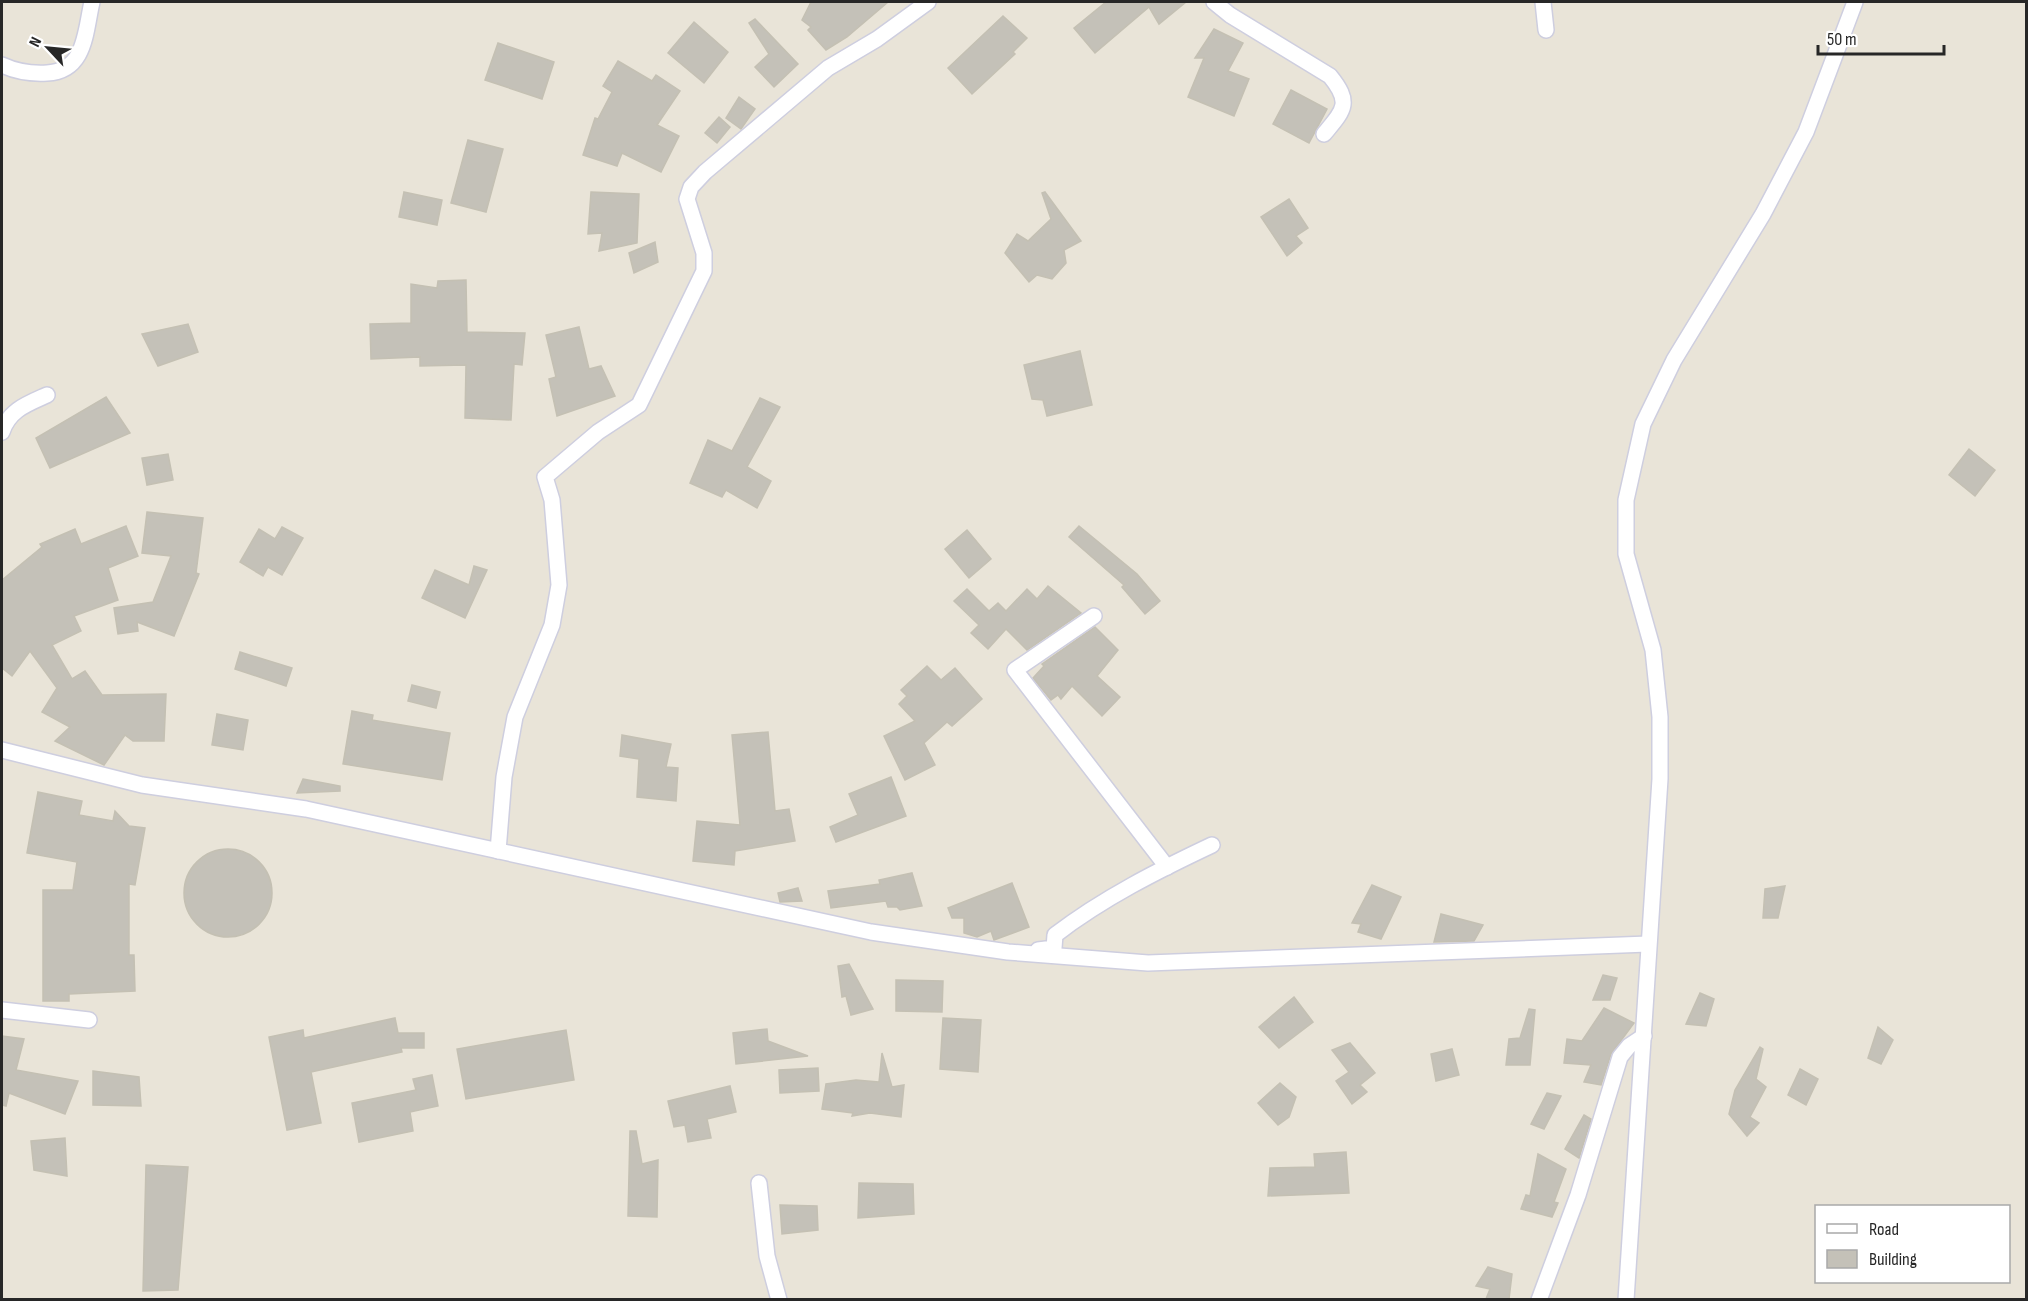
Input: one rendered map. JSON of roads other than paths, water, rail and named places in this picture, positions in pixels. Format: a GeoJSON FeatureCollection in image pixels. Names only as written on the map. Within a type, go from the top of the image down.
{"type":"FeatureCollection","features":[{"type":"Feature","properties":{"kind":"street"},"geometry":{"type":"LineString","coordinates":[[2,65],[18,72],[34,74],[62,72],[73,65],[80,52],[92,2]]}},
{"type":"Feature","properties":{"kind":"street"},"geometry":{"type":"LineString","coordinates":[[498,851],[506,767],[514,717],[552,625],[559,585],[552,500],[545,477],[598,432],[639,405],[704,271],[704,253],[687,199],[691,187],[705,172],[828,68],[877,39],[928,2]]}},
{"type":"Feature","properties":{"kind":"street"},"geometry":{"type":"LineString","coordinates":[[1214,2],[1230,15],[1330,76],[1336,82],[1345,101],[1342,112],[1324,134]]}},
{"type":"Feature","properties":{"kind":"street"},"geometry":{"type":"LineString","coordinates":[[1543,2],[1546,30]]}},
{"type":"Feature","properties":{"kind":"street"},"geometry":{"type":"LineString","coordinates":[[1626,1299],[1660,779],[1660,717],[1653,650],[1626,554],[1626,500],[1643,424],[1674,360],[1763,214],[1806,132],[1855,2]]}},
{"type":"Feature","properties":{"kind":"street"},"geometry":{"type":"LineString","coordinates":[[2,432],[4,423],[16,409],[47,395]]}},
{"type":"Feature","properties":{"kind":"street"},"geometry":{"type":"LineString","coordinates":[[1094,616],[1015,670],[1167,867]]}},
{"type":"Feature","properties":{"kind":"street"},"geometry":{"type":"LineString","coordinates":[[2,750],[142,785],[306,809],[871,932],[1008,952],[1148,963],[1648,944]]}},
{"type":"Feature","properties":{"kind":"street"},"geometry":{"type":"LineString","coordinates":[[1008,952],[1054,948],[1055,935],[1078,918],[1167,867],[1212,845]]}},
{"type":"Feature","properties":{"kind":"street"},"geometry":{"type":"LineString","coordinates":[[2,1010],[90,1020]]}},
{"type":"Feature","properties":{"kind":"street"},"geometry":{"type":"LineString","coordinates":[[1539,1299],[1578,1195],[1620,1057],[1629,1046],[1644,1036]]}},
{"type":"Feature","properties":{"kind":"street"},"geometry":{"type":"LineString","coordinates":[[759,1183],[767,1256],[779,1299]]}}]}
